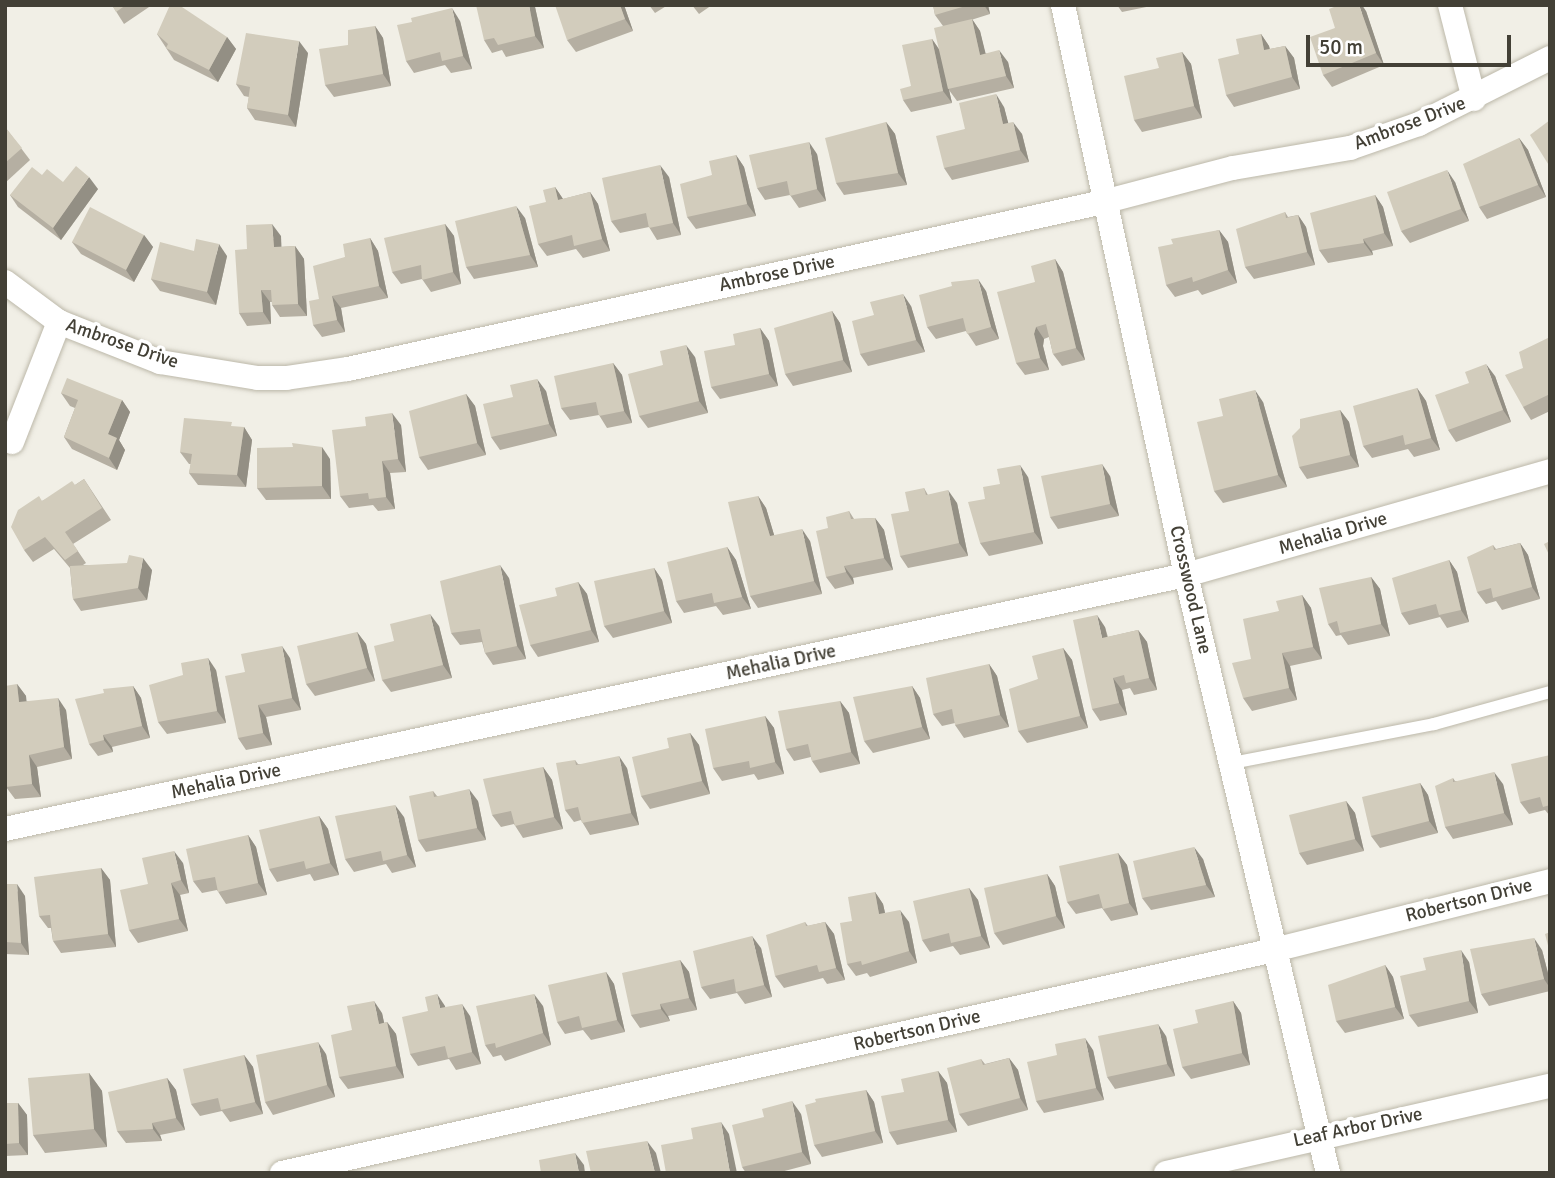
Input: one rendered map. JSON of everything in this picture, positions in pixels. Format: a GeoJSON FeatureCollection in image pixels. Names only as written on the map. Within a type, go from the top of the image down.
{"type":"FeatureCollection","features":[{"type":"Feature","properties":{"kind":"street","name":"Crosswood Lane"},"geometry":{"type":"LineString","coordinates":[[1063,5],[1103,202],[1186,575],[1278,949],[1328,1173]]}},
{"type":"Feature","properties":{"kind":"street"},"geometry":{"type":"LineString","coordinates":[[1450,5],[1474,99]]}},
{"type":"Feature","properties":{"kind":"street","name":"Ambrose Drive"},"geometry":{"type":"LineString","coordinates":[[5,282],[59,322],[160,362],[258,379],[286,378],[348,369],[1103,202],[1233,168],[1350,148],[1474,99],[1550,58]]}},
{"type":"Feature","properties":{"kind":"street"},"geometry":{"type":"LineString","coordinates":[[12,442],[59,322]]}},
{"type":"Feature","properties":{"kind":"street","name":"Mehalia Drive"},"geometry":{"type":"LineString","coordinates":[[5,829],[1186,575],[1550,471]]}},
{"type":"Feature","properties":{"kind":"street","name":"Robertson Drive"},"geometry":{"type":"LineString","coordinates":[[282,1173],[1278,949],[1550,881]]}},
{"type":"Feature","properties":{"kind":"street","name":"Leaf Arbor Drive"},"geometry":{"type":"LineString","coordinates":[[1166,1173],[1318,1136],[1550,1086]]}},
{"type":"Feature","properties":{"kind":"lane"},"geometry":{"type":"LineString","coordinates":[[1232,763],[1434,724],[1550,692]]}},
{"type":"Feature","properties":{"kind":"building"},"geometry":{"type":"Polygon","coordinates":[[[112,5],[126,5],[116,12],[112,5]]]}},
{"type":"Feature","properties":{"kind":"building"},"geometry":{"type":"Polygon","coordinates":[[[170,5],[179,5],[227,37],[209,70],[166,48],[168,44],[157,34],[170,5]]]}},
{"type":"Feature","properties":{"kind":"building"},"geometry":{"type":"Polygon","coordinates":[[[476,5],[529,5],[535,36],[498,45],[494,38],[484,40],[476,5]]]}},
{"type":"Feature","properties":{"kind":"building"},"geometry":{"type":"Polygon","coordinates":[[[555,5],[620,5],[625,19],[567,40],[555,5]]]}},
{"type":"Feature","properties":{"kind":"building"},"geometry":{"type":"Polygon","coordinates":[[[933,5],[969,5],[935,15],[933,5]]]}},
{"type":"Feature","properties":{"kind":"building"},"geometry":{"type":"Polygon","coordinates":[[[1339,5],[1359,5],[1376,53],[1323,75],[1310,37],[1335,28],[1329,9],[1339,5]]]}},
{"type":"Feature","properties":{"kind":"building"},"geometry":{"type":"Polygon","coordinates":[[[452,8],[463,56],[442,61],[440,52],[406,61],[397,25],[412,22],[411,18],[452,8]]]}},
{"type":"Feature","properties":{"kind":"building"},"geometry":{"type":"Polygon","coordinates":[[[972,19],[980,55],[999,50],[1006,76],[948,89],[934,28],[972,19]]]}},
{"type":"Feature","properties":{"kind":"building"},"geometry":{"type":"Polygon","coordinates":[[[375,26],[383,74],[325,85],[319,49],[348,45],[348,30],[375,26]]]}},
{"type":"Feature","properties":{"kind":"building"},"geometry":{"type":"Polygon","coordinates":[[[246,33],[299,41],[288,115],[247,108],[250,87],[236,84],[246,33]]]}},
{"type":"Feature","properties":{"kind":"building"},"geometry":{"type":"Polygon","coordinates":[[[1261,34],[1264,50],[1285,46],[1292,77],[1226,95],[1218,59],[1239,54],[1236,39],[1261,34]]]}},
{"type":"Feature","properties":{"kind":"building"},"geometry":{"type":"Polygon","coordinates":[[[932,39],[943,91],[903,100],[900,89],[911,86],[902,45],[932,39]]]}},
{"type":"Feature","properties":{"kind":"building"},"geometry":{"type":"Polygon","coordinates":[[[1182,52],[1194,106],[1134,120],[1124,76],[1159,68],[1156,58],[1182,52]]]}},
{"type":"Feature","properties":{"kind":"building"},"geometry":{"type":"Polygon","coordinates":[[[996,94],[1003,124],[1013,122],[1020,150],[944,168],[936,136],[965,129],[959,103],[996,94]]]}},
{"type":"Feature","properties":{"kind":"building"},"geometry":{"type":"Polygon","coordinates":[[[1550,120],[1550,167],[1530,135],[1550,120]]]}},
{"type":"Feature","properties":{"kind":"building"},"geometry":{"type":"Polygon","coordinates":[[[886,122],[898,173],[836,183],[825,138],[886,122]]]}},
{"type":"Feature","properties":{"kind":"building"},"geometry":{"type":"Polygon","coordinates":[[[5,127],[22,148],[5,163],[5,127]]]}},
{"type":"Feature","properties":{"kind":"building"},"geometry":{"type":"Polygon","coordinates":[[[1519,138],[1538,185],[1479,207],[1463,164],[1519,138]]]}},
{"type":"Feature","properties":{"kind":"building"},"geometry":{"type":"Polygon","coordinates":[[[809,142],[817,189],[790,196],[787,181],[757,188],[749,155],[809,142]]]}},
{"type":"Feature","properties":{"kind":"building"},"geometry":{"type":"Polygon","coordinates":[[[736,155],[747,204],[687,217],[680,184],[712,175],[709,161],[736,155]]]}},
{"type":"Feature","properties":{"kind":"building"},"geometry":{"type":"Polygon","coordinates":[[[660,165],[673,223],[649,228],[646,213],[611,221],[602,178],[660,165]]]}},
{"type":"Feature","properties":{"kind":"building"},"geometry":{"type":"Polygon","coordinates":[[[76,166],[89,177],[53,228],[10,195],[32,167],[42,175],[47,169],[63,182],[76,166]]]}},
{"type":"Feature","properties":{"kind":"building"},"geometry":{"type":"Polygon","coordinates":[[[1447,170],[1461,209],[1401,231],[1387,192],[1447,170]]]}},
{"type":"Feature","properties":{"kind":"building"},"geometry":{"type":"Polygon","coordinates":[[[555,187],[558,200],[590,192],[602,239],[574,246],[572,235],[538,244],[529,206],[546,202],[543,190],[555,187]]]}},
{"type":"Feature","properties":{"kind":"building"},"geometry":{"type":"Polygon","coordinates":[[[1375,195],[1384,233],[1363,239],[1364,243],[1319,250],[1310,213],[1375,195]]]}},
{"type":"Feature","properties":{"kind":"building"},"geometry":{"type":"Polygon","coordinates":[[[516,206],[530,255],[466,267],[455,221],[516,206]]]}},
{"type":"Feature","properties":{"kind":"building"},"geometry":{"type":"Polygon","coordinates":[[[90,207],[144,235],[126,270],[72,242],[90,207]]]}},
{"type":"Feature","properties":{"kind":"building"},"geometry":{"type":"Polygon","coordinates":[[[1285,212],[1286,218],[1298,215],[1307,252],[1245,267],[1236,229],[1285,212]]]}},
{"type":"Feature","properties":{"kind":"building"},"geometry":{"type":"Polygon","coordinates":[[[272,224],[274,247],[295,246],[298,304],[272,305],[271,290],[261,290],[263,312],[239,313],[235,250],[247,249],[246,225],[272,224]]]}},
{"type":"Feature","properties":{"kind":"building"},"geometry":{"type":"Polygon","coordinates":[[[445,224],[453,272],[422,280],[421,265],[392,272],[384,238],[445,224]]]}},
{"type":"Feature","properties":{"kind":"building"},"geometry":{"type":"Polygon","coordinates":[[[1219,230],[1228,270],[1193,282],[1192,277],[1166,285],[1158,247],[1173,244],[1171,239],[1219,230]]]}},
{"type":"Feature","properties":{"kind":"building"},"geometry":{"type":"Polygon","coordinates":[[[370,238],[379,286],[332,296],[337,320],[313,325],[309,301],[319,299],[313,266],[345,257],[343,244],[370,238]]]}},
{"type":"Feature","properties":{"kind":"building"},"geometry":{"type":"Polygon","coordinates":[[[196,239],[219,244],[207,292],[151,279],[160,242],[194,251],[196,239]]]}},
{"type":"Feature","properties":{"kind":"building"},"geometry":{"type":"Polygon","coordinates":[[[1055,259],[1076,348],[1053,354],[1046,324],[1036,327],[1034,334],[1040,358],[1016,363],[997,292],[1035,282],[1031,266],[1055,259]]]}},
{"type":"Feature","properties":{"kind":"building"},"geometry":{"type":"Polygon","coordinates":[[[978,279],[991,327],[967,334],[963,318],[927,327],[919,295],[952,286],[951,282],[978,279]]]}},
{"type":"Feature","properties":{"kind":"building"},"geometry":{"type":"Polygon","coordinates":[[[903,294],[916,340],[860,354],[852,321],[874,315],[870,302],[903,294]]]}},
{"type":"Feature","properties":{"kind":"building"},"geometry":{"type":"Polygon","coordinates":[[[832,311],[843,360],[785,374],[774,328],[832,311]]]}},
{"type":"Feature","properties":{"kind":"building"},"geometry":{"type":"Polygon","coordinates":[[[760,328],[769,374],[711,387],[704,351],[735,345],[733,334],[760,328]]]}},
{"type":"Feature","properties":{"kind":"building"},"geometry":{"type":"Polygon","coordinates":[[[1550,337],[1550,394],[1523,407],[1505,375],[1523,368],[1519,352],[1550,337]]]}},
{"type":"Feature","properties":{"kind":"building"},"geometry":{"type":"Polygon","coordinates":[[[686,345],[699,401],[639,416],[628,374],[663,365],[660,351],[686,345]]]}},
{"type":"Feature","properties":{"kind":"building"},"geometry":{"type":"Polygon","coordinates":[[[613,363],[624,411],[599,416],[596,402],[561,408],[554,376],[613,363]]]}},
{"type":"Feature","properties":{"kind":"building"},"geometry":{"type":"Polygon","coordinates":[[[1486,364],[1503,410],[1448,430],[1435,395],[1469,383],[1465,372],[1486,364]]]}},
{"type":"Feature","properties":{"kind":"building"},"geometry":{"type":"Polygon","coordinates":[[[67,378],[122,400],[108,434],[117,438],[109,458],[64,437],[78,400],[61,393],[67,378]]]}},
{"type":"Feature","properties":{"kind":"building"},"geometry":{"type":"Polygon","coordinates":[[[537,379],[549,424],[491,437],[483,404],[513,397],[510,385],[537,379]]]}},
{"type":"Feature","properties":{"kind":"building"},"geometry":{"type":"Polygon","coordinates":[[[1417,388],[1431,438],[1405,445],[1403,435],[1363,446],[1353,406],[1417,388]]]}},
{"type":"Feature","properties":{"kind":"building"},"geometry":{"type":"Polygon","coordinates":[[[1255,390],[1278,475],[1214,491],[1197,422],[1223,416],[1219,399],[1255,390]]]}},
{"type":"Feature","properties":{"kind":"building"},"geometry":{"type":"Polygon","coordinates":[[[466,394],[477,443],[419,457],[409,411],[466,394]]]}},
{"type":"Feature","properties":{"kind":"building"},"geometry":{"type":"Polygon","coordinates":[[[1340,410],[1350,455],[1299,467],[1292,436],[1300,428],[1300,419],[1340,410]]]}},
{"type":"Feature","properties":{"kind":"building"},"geometry":{"type":"Polygon","coordinates":[[[392,413],[398,459],[382,461],[386,497],[369,499],[368,493],[340,496],[332,430],[366,426],[365,417],[392,413]]]}},
{"type":"Feature","properties":{"kind":"building"},"geometry":{"type":"Polygon","coordinates":[[[184,418],[232,422],[231,426],[244,427],[237,475],[189,473],[192,454],[180,452],[184,418]]]}},
{"type":"Feature","properties":{"kind":"building"},"geometry":{"type":"Polygon","coordinates":[[[292,443],[322,447],[322,486],[257,488],[257,448],[293,447],[292,443]]]}},
{"type":"Feature","properties":{"kind":"building"},"geometry":{"type":"Polygon","coordinates":[[[1102,464],[1110,504],[1050,517],[1041,476],[1102,464]]]}},
{"type":"Feature","properties":{"kind":"building"},"geometry":{"type":"Polygon","coordinates":[[[1020,465],[1034,532],[980,543],[968,502],[985,499],[983,487],[1000,484],[997,469],[1020,465]]]}},
{"type":"Feature","properties":{"kind":"building"},"geometry":{"type":"Polygon","coordinates":[[[84,479],[102,508],[65,532],[78,551],[65,560],[45,537],[24,550],[11,527],[18,510],[39,496],[42,501],[72,481],[75,485],[84,479]]]}},
{"type":"Feature","properties":{"kind":"building"},"geometry":{"type":"Polygon","coordinates":[[[924,488],[926,495],[948,490],[959,543],[900,556],[891,514],[909,511],[905,492],[924,488]]]}},
{"type":"Feature","properties":{"kind":"building"},"geometry":{"type":"Polygon","coordinates":[[[758,496],[770,536],[802,529],[814,581],[750,596],[728,502],[758,496]]]}},
{"type":"Feature","properties":{"kind":"building"},"geometry":{"type":"Polygon","coordinates":[[[849,511],[851,519],[875,518],[884,558],[844,566],[846,572],[826,577],[816,531],[828,528],[826,517],[849,511]]]}},
{"type":"Feature","properties":{"kind":"building"},"geometry":{"type":"Polygon","coordinates":[[[1550,541],[1550,557],[1544,544],[1550,541]]]}},
{"type":"Feature","properties":{"kind":"building"},"geometry":{"type":"Polygon","coordinates":[[[1520,543],[1532,587],[1493,598],[1491,588],[1477,592],[1467,557],[1493,545],[1494,550],[1520,543]]]}},
{"type":"Feature","properties":{"kind":"building"},"geometry":{"type":"Polygon","coordinates":[[[727,547],[742,597],[714,603],[712,593],[676,601],[667,562],[727,547]]]}},
{"type":"Feature","properties":{"kind":"building"},"geometry":{"type":"Polygon","coordinates":[[[129,555],[143,558],[138,588],[73,599],[70,566],[127,563],[129,555]]]}},
{"type":"Feature","properties":{"kind":"building"},"geometry":{"type":"Polygon","coordinates":[[[1449,560],[1461,610],[1439,615],[1436,604],[1401,613],[1392,578],[1449,560]]]}},
{"type":"Feature","properties":{"kind":"building"},"geometry":{"type":"Polygon","coordinates":[[[500,565],[517,646],[485,653],[480,629],[451,633],[440,581],[500,565]]]}},
{"type":"Feature","properties":{"kind":"building"},"geometry":{"type":"Polygon","coordinates":[[[654,568],[664,611],[604,626],[594,581],[654,568]]]}},
{"type":"Feature","properties":{"kind":"building"},"geometry":{"type":"Polygon","coordinates":[[[1371,577],[1381,624],[1340,633],[1337,621],[1328,624],[1319,588],[1371,577]]]}},
{"type":"Feature","properties":{"kind":"building"},"geometry":{"type":"Polygon","coordinates":[[[578,582],[591,630],[530,645],[519,605],[557,596],[555,588],[578,582]]]}},
{"type":"Feature","properties":{"kind":"building"},"geometry":{"type":"Polygon","coordinates":[[[1302,595],[1313,647],[1282,653],[1289,688],[1243,698],[1232,663],[1251,659],[1243,619],[1279,611],[1276,601],[1302,595]]]}},
{"type":"Feature","properties":{"kind":"building"},"geometry":{"type":"Polygon","coordinates":[[[430,614],[443,665],[382,680],[374,646],[394,641],[390,624],[430,614]]]}},
{"type":"Feature","properties":{"kind":"building"},"geometry":{"type":"Polygon","coordinates":[[[1097,615],[1102,638],[1138,630],[1149,678],[1126,683],[1124,675],[1113,678],[1119,703],[1092,709],[1073,620],[1097,615]]]}},
{"type":"Feature","properties":{"kind":"building"},"geometry":{"type":"Polygon","coordinates":[[[357,632],[367,668],[306,684],[297,646],[357,632]]]}},
{"type":"Feature","properties":{"kind":"building"},"geometry":{"type":"Polygon","coordinates":[[[282,646],[292,698],[258,705],[263,733],[238,738],[225,676],[245,672],[241,654],[282,646]]]}},
{"type":"Feature","properties":{"kind":"building"},"geometry":{"type":"Polygon","coordinates":[[[1063,648],[1080,716],[1018,731],[1009,689],[1038,679],[1032,656],[1063,648]]]}},
{"type":"Feature","properties":{"kind":"building"},"geometry":{"type":"Polygon","coordinates":[[[208,658],[217,711],[158,722],[149,685],[183,675],[181,663],[208,658]]]}},
{"type":"Feature","properties":{"kind":"building"},"geometry":{"type":"Polygon","coordinates":[[[989,664],[1000,715],[955,725],[952,709],[933,714],[926,678],[989,664]]]}},
{"type":"Feature","properties":{"kind":"building"},"geometry":{"type":"Polygon","coordinates":[[[17,684],[19,702],[58,698],[64,747],[29,755],[32,784],[6,787],[5,686],[17,684]]]}},
{"type":"Feature","properties":{"kind":"building"},"geometry":{"type":"Polygon","coordinates":[[[133,686],[142,726],[103,735],[104,740],[89,744],[75,699],[104,693],[103,689],[133,686]]]}},
{"type":"Feature","properties":{"kind":"building"},"geometry":{"type":"Polygon","coordinates":[[[912,686],[922,727],[864,741],[853,697],[912,686]]]}},
{"type":"Feature","properties":{"kind":"building"},"geometry":{"type":"Polygon","coordinates":[[[840,701],[851,752],[812,761],[808,744],[786,749],[778,711],[840,701]]]}},
{"type":"Feature","properties":{"kind":"building"},"geometry":{"type":"Polygon","coordinates":[[[765,716],[775,762],[750,768],[749,761],[713,768],[705,729],[765,716]]]}},
{"type":"Feature","properties":{"kind":"building"},"geometry":{"type":"Polygon","coordinates":[[[690,733],[702,781],[641,796],[632,757],[669,748],[667,738],[690,733]]]}},
{"type":"Feature","properties":{"kind":"building"},"geometry":{"type":"Polygon","coordinates":[[[1550,755],[1550,805],[1543,807],[1540,797],[1520,802],[1511,764],[1550,755]]]}},
{"type":"Feature","properties":{"kind":"building"},"geometry":{"type":"Polygon","coordinates":[[[619,756],[631,813],[582,823],[578,807],[565,810],[556,763],[575,760],[576,765],[619,756]]]}},
{"type":"Feature","properties":{"kind":"building"},"geometry":{"type":"Polygon","coordinates":[[[543,767],[554,817],[515,826],[511,811],[492,815],[483,779],[543,767]]]}},
{"type":"Feature","properties":{"kind":"building"},"geometry":{"type":"Polygon","coordinates":[[[1494,772],[1504,813],[1445,827],[1435,786],[1453,778],[1453,782],[1494,772]]]}},
{"type":"Feature","properties":{"kind":"building"},"geometry":{"type":"Polygon","coordinates":[[[1420,783],[1429,821],[1371,836],[1362,797],[1420,783]]]}},
{"type":"Feature","properties":{"kind":"building"},"geometry":{"type":"Polygon","coordinates":[[[469,789],[477,828],[418,840],[409,796],[433,791],[434,797],[469,789]]]}},
{"type":"Feature","properties":{"kind":"building"},"geometry":{"type":"Polygon","coordinates":[[[1346,801],[1355,839],[1299,853],[1289,815],[1346,801]]]}},
{"type":"Feature","properties":{"kind":"building"},"geometry":{"type":"Polygon","coordinates":[[[395,805],[407,855],[383,861],[381,851],[345,859],[335,816],[395,805]]]}},
{"type":"Feature","properties":{"kind":"building"},"geometry":{"type":"Polygon","coordinates":[[[319,816],[330,863],[306,869],[304,861],[269,869],[259,830],[319,816]]]}},
{"type":"Feature","properties":{"kind":"building"},"geometry":{"type":"Polygon","coordinates":[[[248,835],[258,883],[218,892],[215,877],[193,881],[186,849],[248,835]]]}},
{"type":"Feature","properties":{"kind":"building"},"geometry":{"type":"Polygon","coordinates":[[[1194,847],[1206,885],[1142,898],[1133,861],[1194,847]]]}},
{"type":"Feature","properties":{"kind":"building"},"geometry":{"type":"Polygon","coordinates":[[[174,851],[181,880],[171,883],[179,919],[129,930],[120,890],[148,884],[142,858],[174,851]]]}},
{"type":"Feature","properties":{"kind":"building"},"geometry":{"type":"Polygon","coordinates":[[[1118,853],[1129,903],[1103,909],[1099,894],[1067,902],[1059,866],[1118,853]]]}},
{"type":"Feature","properties":{"kind":"building"},"geometry":{"type":"Polygon","coordinates":[[[101,868],[108,934],[53,941],[50,915],[39,916],[34,877],[101,868]]]}},
{"type":"Feature","properties":{"kind":"building"},"geometry":{"type":"Polygon","coordinates":[[[1047,874],[1056,916],[994,933],[984,888],[1047,874]]]}},
{"type":"Feature","properties":{"kind":"building"},"geometry":{"type":"Polygon","coordinates":[[[5,884],[17,884],[21,943],[5,942],[5,884]]]}},
{"type":"Feature","properties":{"kind":"building"},"geometry":{"type":"Polygon","coordinates":[[[969,888],[981,936],[951,943],[949,933],[922,940],[913,901],[969,888]]]}},
{"type":"Feature","properties":{"kind":"building"},"geometry":{"type":"Polygon","coordinates":[[[875,892],[879,914],[900,910],[909,951],[862,965],[861,961],[847,964],[840,923],[852,921],[848,897],[875,892]]]}},
{"type":"Feature","properties":{"kind":"building"},"geometry":{"type":"Polygon","coordinates":[[[805,922],[806,926],[825,922],[836,968],[819,972],[817,965],[775,976],[766,935],[805,922]]]}},
{"type":"Feature","properties":{"kind":"building"},"geometry":{"type":"Polygon","coordinates":[[[1550,932],[1550,953],[1545,934],[1550,932]]]}},
{"type":"Feature","properties":{"kind":"building"},"geometry":{"type":"Polygon","coordinates":[[[752,936],[764,985],[736,992],[734,979],[701,987],[693,951],[752,936]]]}},
{"type":"Feature","properties":{"kind":"building"},"geometry":{"type":"Polygon","coordinates":[[[1534,938],[1544,979],[1481,994],[1470,949],[1534,938]]]}},
{"type":"Feature","properties":{"kind":"building"},"geometry":{"type":"Polygon","coordinates":[[[1461,950],[1469,1001],[1409,1015],[1400,976],[1426,970],[1423,958],[1461,950]]]}},
{"type":"Feature","properties":{"kind":"building"},"geometry":{"type":"Polygon","coordinates":[[[680,960],[689,998],[660,1004],[661,1009],[631,1015],[622,973],[680,960]]]}},
{"type":"Feature","properties":{"kind":"building"},"geometry":{"type":"Polygon","coordinates":[[[1385,965],[1395,1007],[1336,1021],[1328,985],[1385,965]]]}},
{"type":"Feature","properties":{"kind":"building"},"geometry":{"type":"Polygon","coordinates":[[[606,972],[617,1020],[582,1028],[579,1016],[557,1022],[548,985],[606,972]]]}},
{"type":"Feature","properties":{"kind":"building"},"geometry":{"type":"Polygon","coordinates":[[[437,994],[440,1008],[462,1004],[472,1052],[448,1058],[445,1046],[410,1054],[402,1017],[428,1011],[425,997],[437,994]]]}},
{"type":"Feature","properties":{"kind":"building"},"geometry":{"type":"Polygon","coordinates":[[[534,994],[543,1033],[496,1048],[495,1043],[485,1045],[476,1006],[534,994]]]}},
{"type":"Feature","properties":{"kind":"building"},"geometry":{"type":"Polygon","coordinates":[[[374,1001],[379,1024],[387,1022],[396,1066],[339,1077],[331,1035],[352,1030],[347,1006],[374,1001]]]}},
{"type":"Feature","properties":{"kind":"building"},"geometry":{"type":"Polygon","coordinates":[[[1233,1001],[1242,1053],[1182,1067],[1173,1029],[1198,1023],[1195,1010],[1233,1001]]]}},
{"type":"Feature","properties":{"kind":"building"},"geometry":{"type":"Polygon","coordinates":[[[1158,1024],[1167,1064],[1107,1077],[1098,1036],[1158,1024]]]}},
{"type":"Feature","properties":{"kind":"building"},"geometry":{"type":"Polygon","coordinates":[[[1085,1038],[1096,1088],[1036,1101],[1027,1062],[1057,1055],[1055,1044],[1085,1038]]]}},
{"type":"Feature","properties":{"kind":"building"},"geometry":{"type":"Polygon","coordinates":[[[318,1042],[327,1085],[265,1102],[256,1055],[318,1042]]]}},
{"type":"Feature","properties":{"kind":"building"},"geometry":{"type":"Polygon","coordinates":[[[244,1055],[255,1102],[221,1110],[218,1098],[191,1104],[183,1069],[244,1055]]]}},
{"type":"Feature","properties":{"kind":"building"},"geometry":{"type":"Polygon","coordinates":[[[1009,1058],[1020,1098],[959,1114],[947,1068],[981,1059],[983,1065],[1009,1058]]]}},
{"type":"Feature","properties":{"kind":"building"},"geometry":{"type":"Polygon","coordinates":[[[938,1071],[948,1120],[889,1132],[881,1096],[904,1092],[901,1079],[938,1071]]]}},
{"type":"Feature","properties":{"kind":"building"},"geometry":{"type":"Polygon","coordinates":[[[89,1073],[94,1129],[33,1135],[28,1078],[89,1073]]]}},
{"type":"Feature","properties":{"kind":"building"},"geometry":{"type":"Polygon","coordinates":[[[167,1078],[176,1118],[152,1123],[153,1129],[117,1131],[108,1092],[167,1078]]]}},
{"type":"Feature","properties":{"kind":"building"},"geometry":{"type":"Polygon","coordinates":[[[866,1090],[875,1131],[814,1145],[805,1105],[816,1102],[815,1099],[866,1090]]]}},
{"type":"Feature","properties":{"kind":"building"},"geometry":{"type":"Polygon","coordinates":[[[792,1101],[802,1152],[742,1167],[732,1125],[764,1117],[762,1109],[792,1101]]]}},
{"type":"Feature","properties":{"kind":"building"},"geometry":{"type":"Polygon","coordinates":[[[5,1103],[18,1103],[19,1143],[5,1144],[5,1103]]]}},
{"type":"Feature","properties":{"kind":"building"},"geometry":{"type":"Polygon","coordinates":[[[721,1122],[730,1173],[666,1173],[661,1145],[693,1139],[691,1128],[721,1122]]]}},
{"type":"Feature","properties":{"kind":"building"},"geometry":{"type":"Polygon","coordinates":[[[647,1141],[655,1173],[591,1173],[586,1151],[647,1141]]]}},
{"type":"Feature","properties":{"kind":"building"},"geometry":{"type":"Polygon","coordinates":[[[575,1153],[579,1173],[541,1173],[539,1160],[575,1153]]]}}]}
